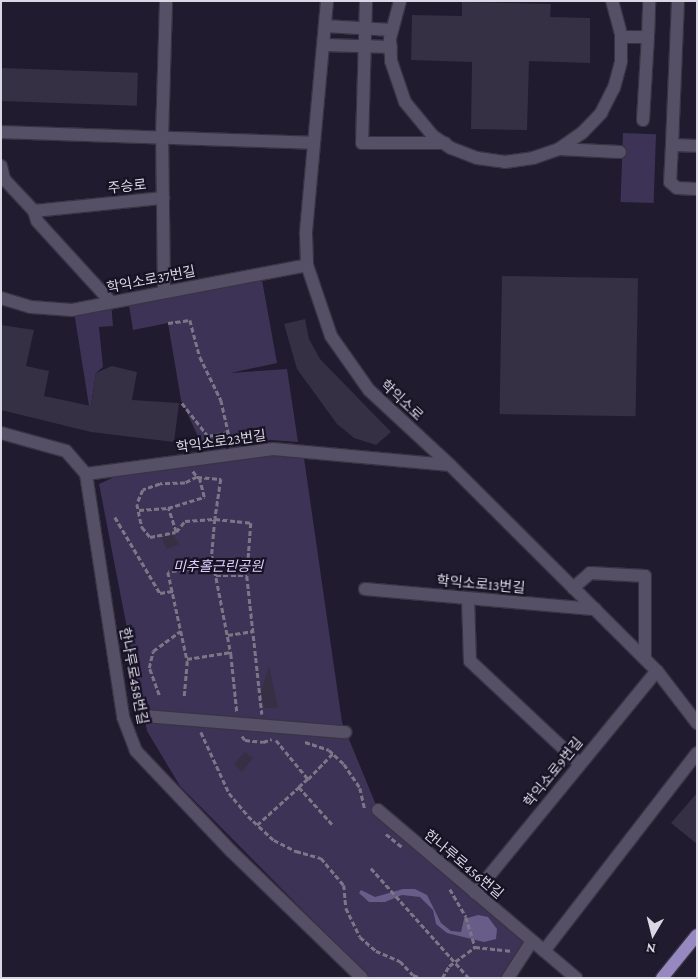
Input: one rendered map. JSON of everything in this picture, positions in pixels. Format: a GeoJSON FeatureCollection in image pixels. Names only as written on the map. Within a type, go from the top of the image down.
{"type":"FeatureCollection","features":[{"type":"Feature","properties":{"kind":"main road"},"geometry":{"type":"LineString","coordinates":[[662,978],[697,935]]}},
{"type":"Feature","properties":{"kind":"street","name":"주승로"},"geometry":{"type":"LineString","coordinates":[[34,211],[163,198],[162,137],[166,1]]}},
{"type":"Feature","properties":{"kind":"street","name":"학익소로"},"geometry":{"type":"LineString","coordinates":[[326,1],[326,26],[313,143],[307,265],[331,336],[343,356],[370,390],[450,465],[657,671],[697,722]]}},
{"type":"Feature","properties":{"kind":"street"},"geometry":{"type":"LineString","coordinates":[[366,1],[362,143],[445,143]]}},
{"type":"Feature","properties":{"kind":"street"},"geometry":{"type":"LineString","coordinates":[[400,1],[392,30],[391,47],[396,82],[405,102],[417,120],[445,143],[477,158],[505,162],[533,158],[559,149],[582,133],[601,113],[614,88],[621,61],[621,37],[612,1]]}},
{"type":"Feature","properties":{"kind":"street"},"geometry":{"type":"LineString","coordinates":[[643,120],[649,1]]}},
{"type":"Feature","properties":{"kind":"street"},"geometry":{"type":"LineString","coordinates":[[678,1],[670,182],[677,188],[697,189]]}},
{"type":"Feature","properties":{"kind":"street"},"geometry":{"type":"LineString","coordinates":[[326,26],[392,30]]}},
{"type":"Feature","properties":{"kind":"street"},"geometry":{"type":"LineString","coordinates":[[621,37],[648,38]]}},
{"type":"Feature","properties":{"kind":"street"},"geometry":{"type":"LineString","coordinates":[[324,45],[391,47]]}},
{"type":"Feature","properties":{"kind":"street"},"geometry":{"type":"LineString","coordinates":[[1,132],[313,143]]}},
{"type":"Feature","properties":{"kind":"street"},"geometry":{"type":"LineString","coordinates":[[672,145],[697,146]]}},
{"type":"Feature","properties":{"kind":"street"},"geometry":{"type":"LineString","coordinates":[[559,149],[620,152]]}},
{"type":"Feature","properties":{"kind":"street"},"geometry":{"type":"LineString","coordinates":[[1,166],[4,179],[34,211],[37,220],[111,302]]}},
{"type":"Feature","properties":{"kind":"street"},"geometry":{"type":"LineString","coordinates":[[163,198],[164,292]]}},
{"type":"Feature","properties":{"kind":"street","name":"학익소로37번길"},"geometry":{"type":"LineString","coordinates":[[1,298],[31,307],[72,310],[307,265]]}},
{"type":"Feature","properties":{"kind":"street"},"geometry":{"type":"LineString","coordinates":[[1,433],[66,451],[86,474]]}},
{"type":"Feature","properties":{"kind":"street","name":"학익소로23번길"},"geometry":{"type":"LineString","coordinates":[[86,474],[273,449],[450,465]]}},
{"type":"Feature","properties":{"kind":"street","name":"한나루로458번길"},"geometry":{"type":"LineString","coordinates":[[86,474],[123,717],[136,751],[231,851],[362,978]]}},
{"type":"Feature","properties":{"kind":"street"},"geometry":{"type":"LineString","coordinates":[[573,588],[590,573],[645,576],[645,659]]}},
{"type":"Feature","properties":{"kind":"street","name":"학익소로13번길"},"geometry":{"type":"LineString","coordinates":[[365,590],[594,609]]}},
{"type":"Feature","properties":{"kind":"street"},"geometry":{"type":"LineString","coordinates":[[468,598],[470,661],[579,763]]}},
{"type":"Feature","properties":{"kind":"street","name":"학익소로9번길"},"geometry":{"type":"LineString","coordinates":[[475,893],[579,763],[657,671]]}},
{"type":"Feature","properties":{"kind":"street"},"geometry":{"type":"LineString","coordinates":[[144,716],[196,719],[238,725],[345,732]]}},
{"type":"Feature","properties":{"kind":"street"},"geometry":{"type":"LineString","coordinates":[[544,951],[697,753]]}},
{"type":"Feature","properties":{"kind":"street","name":"한나루로456번길"},"geometry":{"type":"LineString","coordinates":[[378,810],[576,978]]}},
{"type":"Feature","properties":{"kind":"street"},"geometry":{"type":"LineString","coordinates":[[508,978],[532,941]]}},
{"type":"Feature","properties":{"kind":"path"},"geometry":{"type":"LineString","coordinates":[[168,323],[190,320],[200,358],[221,400],[230,432],[233,453]]}},
{"type":"Feature","properties":{"kind":"path"},"geometry":{"type":"LineString","coordinates":[[182,403],[208,436],[230,432]]}},
{"type":"Feature","properties":{"kind":"path"},"geometry":{"type":"LineString","coordinates":[[139,510],[168,508],[204,497],[198,477],[187,460]]}},
{"type":"Feature","properties":{"kind":"path"},"geometry":{"type":"LineString","coordinates":[[265,727],[247,576],[251,523],[215,519],[185,521],[176,532],[150,537],[142,527],[138,504],[143,490],[160,484],[185,483],[198,477],[221,479],[215,519],[211,540],[214,566],[231,652],[238,725],[245,740],[263,742],[275,738],[308,779]]}},
{"type":"Feature","properties":{"kind":"path"},"geometry":{"type":"LineString","coordinates":[[168,508],[176,532]]}},
{"type":"Feature","properties":{"kind":"path"},"geometry":{"type":"LineString","coordinates":[[115,516],[160,593],[173,591]]}},
{"type":"Feature","properties":{"kind":"path"},"geometry":{"type":"LineString","coordinates":[[184,696],[187,659],[168,572],[214,566]]}},
{"type":"Feature","properties":{"kind":"path"},"geometry":{"type":"LineString","coordinates":[[216,576],[247,576]]}},
{"type":"Feature","properties":{"kind":"path"},"geometry":{"type":"LineString","coordinates":[[159,695],[150,668],[153,652],[181,631]]}},
{"type":"Feature","properties":{"kind":"path"},"geometry":{"type":"LineString","coordinates":[[227,635],[254,631]]}},
{"type":"Feature","properties":{"kind":"path"},"geometry":{"type":"LineString","coordinates":[[187,659],[231,652]]}},
{"type":"Feature","properties":{"kind":"path"},"geometry":{"type":"LineString","coordinates":[[196,719],[229,793],[256,825],[296,852],[321,858],[344,885],[346,908],[360,937],[376,951],[400,961],[413,975],[422,978]]}},
{"type":"Feature","properties":{"kind":"path"},"geometry":{"type":"LineString","coordinates":[[256,825],[308,779],[333,753]]}},
{"type":"Feature","properties":{"kind":"path"},"geometry":{"type":"LineString","coordinates":[[298,787],[332,824]]}},
{"type":"Feature","properties":{"kind":"path"},"geometry":{"type":"LineString","coordinates":[[371,868],[469,978]]}},
{"type":"Feature","properties":{"kind":"path"},"geometry":{"type":"LineString","coordinates":[[466,917],[476,947]]}},
{"type":"Feature","properties":{"kind":"path"},"geometry":{"type":"LineString","coordinates":[[442,978],[455,961],[476,947],[506,949],[522,956]]}},
{"type":"Feature","properties":{"kind":"green space"},"geometry":{"type":"Polygon","coordinates":[[[623,133],[656,134],[654,203],[621,202],[623,133]]]}},
{"type":"Feature","properties":{"kind":"green space"},"geometry":{"type":"Polygon","coordinates":[[[262,280],[277,363],[230,373],[287,369],[298,442],[244,438],[202,445],[181,400],[168,323],[133,330],[128,299],[262,280]]]}},
{"type":"Feature","properties":{"kind":"green space"},"geometry":{"type":"Polygon","coordinates":[[[111,302],[113,326],[99,327],[103,367],[96,373],[90,412],[74,312],[111,302]]]}},
{"type":"Feature","properties":{"kind":"green space","name":"미추홀근린공원"},"geometry":{"type":"Polygon","coordinates":[[[269,455],[304,458],[342,722],[378,810],[532,941],[505,978],[370,978],[180,786],[147,731],[99,484],[130,470],[269,455]]]}},
{"type":"Feature","properties":{"kind":"shaded area"},"geometry":{"type":"Polygon","coordinates":[[[403,889],[415,889],[427,895],[441,923],[451,931],[461,932],[464,919],[478,915],[488,917],[497,929],[496,939],[484,942],[447,933],[436,924],[433,910],[420,897],[402,895],[385,902],[369,902],[359,893],[361,890],[375,897],[403,889]]]}},
{"type":"Feature","properties":{"kind":"building"},"geometry":{"type":"Polygon","coordinates":[[[462,2],[551,4],[550,17],[590,18],[590,63],[529,61],[527,130],[471,129],[472,62],[411,60],[412,15],[462,16],[462,2]]]}},
{"type":"Feature","properties":{"kind":"building"},"geometry":{"type":"Polygon","coordinates":[[[1,68],[138,73],[137,106],[1,101],[1,68]]]}},
{"type":"Feature","properties":{"kind":"building"},"geometry":{"type":"Polygon","coordinates":[[[502,276],[638,278],[636,416],[500,414],[502,276]]]}},
{"type":"Feature","properties":{"kind":"building"},"geometry":{"type":"Polygon","coordinates":[[[305,319],[309,339],[320,359],[391,432],[376,445],[354,438],[337,424],[297,369],[284,324],[305,319]]]}},
{"type":"Feature","properties":{"kind":"building"},"geometry":{"type":"Polygon","coordinates":[[[1,325],[34,330],[26,366],[49,371],[44,396],[91,406],[96,373],[112,366],[137,372],[132,400],[179,403],[174,442],[91,432],[1,410],[1,325]]]}},
{"type":"Feature","properties":{"kind":"building"},"geometry":{"type":"Polygon","coordinates":[[[173,534],[179,544],[167,549],[161,538],[173,534]]]}},
{"type":"Feature","properties":{"kind":"building"},"geometry":{"type":"Polygon","coordinates":[[[269,666],[278,708],[264,708],[261,691],[269,666]]]}},
{"type":"Feature","properties":{"kind":"building"},"geometry":{"type":"Polygon","coordinates":[[[245,752],[253,758],[242,772],[234,764],[245,752]]]}},
{"type":"Feature","properties":{"kind":"building"},"geometry":{"type":"Polygon","coordinates":[[[697,793],[697,844],[671,823],[697,793]]]}}]}
